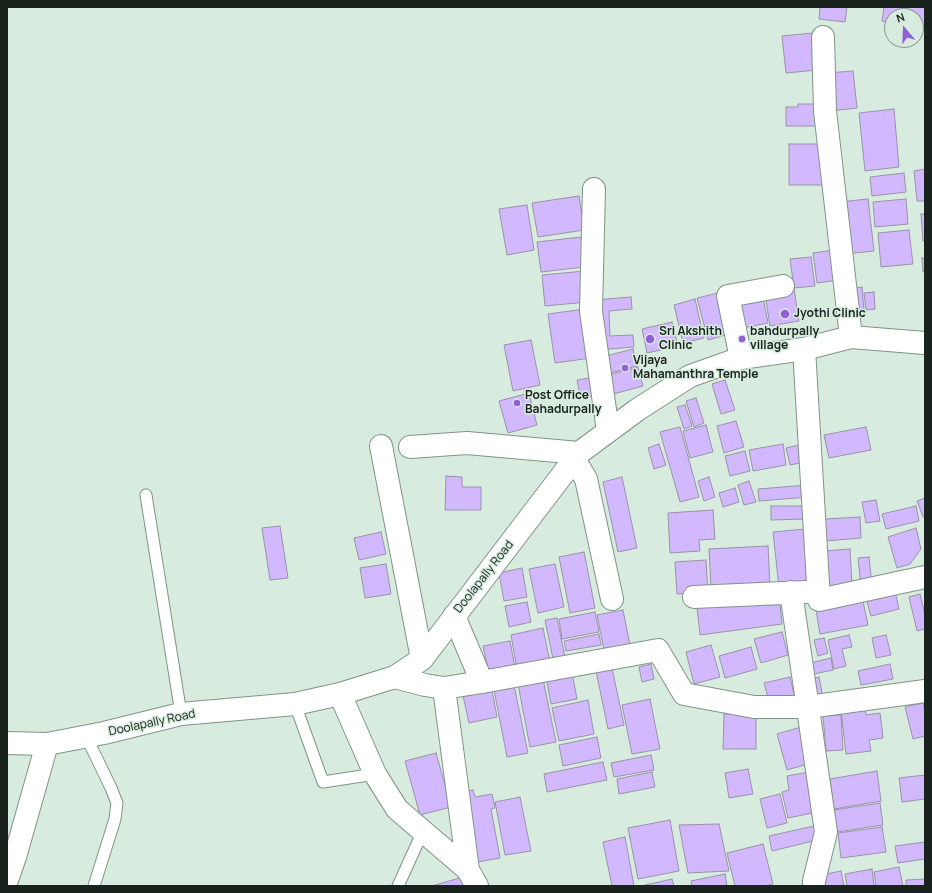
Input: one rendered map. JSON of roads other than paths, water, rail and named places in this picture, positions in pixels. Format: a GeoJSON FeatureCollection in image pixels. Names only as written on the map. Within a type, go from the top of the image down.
{"type":"FeatureCollection","features":[{"type":"Feature","properties":{"kind":"street"},"geometry":{"type":"LineString","coordinates":[[823,38],[825,111],[851,337]]}},
{"type":"Feature","properties":{"kind":"street"},"geometry":{"type":"LineString","coordinates":[[594,189],[591,311],[608,431]]}},
{"type":"Feature","properties":{"kind":"street"},"geometry":{"type":"LineString","coordinates":[[741,358],[728,296],[783,286]]}},
{"type":"Feature","properties":{"kind":"street","name":"Doolapally Road"},"geometry":{"type":"LineString","coordinates":[[7,743],[48,744],[104,733],[181,714],[296,704],[340,694],[395,677],[422,659],[577,456],[637,410],[690,376],[741,358],[804,349],[851,337],[925,343]]}},
{"type":"Feature","properties":{"kind":"street"},"geometry":{"type":"LineString","coordinates":[[804,349],[819,600],[925,577]]}},
{"type":"Feature","properties":{"kind":"street"},"geometry":{"type":"LineString","coordinates":[[410,447],[467,443],[577,456],[586,479],[612,599]]}},
{"type":"Feature","properties":{"kind":"street"},"geometry":{"type":"LineString","coordinates":[[381,446],[422,659]]}},
{"type":"Feature","properties":{"kind":"street"},"geometry":{"type":"LineString","coordinates":[[694,598],[791,592],[818,592]]}},
{"type":"Feature","properties":{"kind":"street"},"geometry":{"type":"LineString","coordinates":[[791,592],[826,832],[814,886]]}},
{"type":"Feature","properties":{"kind":"street"},"geometry":{"type":"LineString","coordinates":[[454,616],[482,682]]}},
{"type":"Feature","properties":{"kind":"street"},"geometry":{"type":"LineString","coordinates":[[395,677],[444,688],[658,650],[684,694],[754,707],[808,707],[925,691]]}},
{"type":"Feature","properties":{"kind":"street"},"geometry":{"type":"LineString","coordinates":[[444,688],[472,878]]}},
{"type":"Feature","properties":{"kind":"street"},"geometry":{"type":"LineString","coordinates":[[340,694],[375,774],[397,809],[423,831],[472,878]]}},
{"type":"Feature","properties":{"kind":"street"},"geometry":{"type":"LineString","coordinates":[[7,880],[15,858],[48,744]]}},
{"type":"Feature","properties":{"kind":"lane"},"geometry":{"type":"LineString","coordinates":[[146,495],[181,714]]}},
{"type":"Feature","properties":{"kind":"lane"},"geometry":{"type":"LineString","coordinates":[[296,704],[323,782],[375,774]]}},
{"type":"Feature","properties":{"kind":"lane"},"geometry":{"type":"LineString","coordinates":[[86,736],[117,803],[115,819],[94,886]]}},
{"type":"Feature","properties":{"kind":"lane"},"geometry":{"type":"LineString","coordinates":[[398,886],[423,831]]}},
{"type":"Feature","properties":{"kind":"place","name":"Jyothi Clinic"},"geometry":{"type":"Point","coordinates":[785,314]}},
{"type":"Feature","properties":{"kind":"place","name":"Sri Akshith Clinic"},"geometry":{"type":"Point","coordinates":[650,339]}},
{"type":"Feature","properties":{"kind":"place","name":"bahdurpally village"},"geometry":{"type":"Point","coordinates":[742,339]}},
{"type":"Feature","properties":{"kind":"place","name":"Vijaya Mahamanthra Temple"},"geometry":{"type":"Point","coordinates":[625,368]}},
{"type":"Feature","properties":{"kind":"place","name":"Post Office Bahadurpally"},"geometry":{"type":"Point","coordinates":[517,403]}}]}
